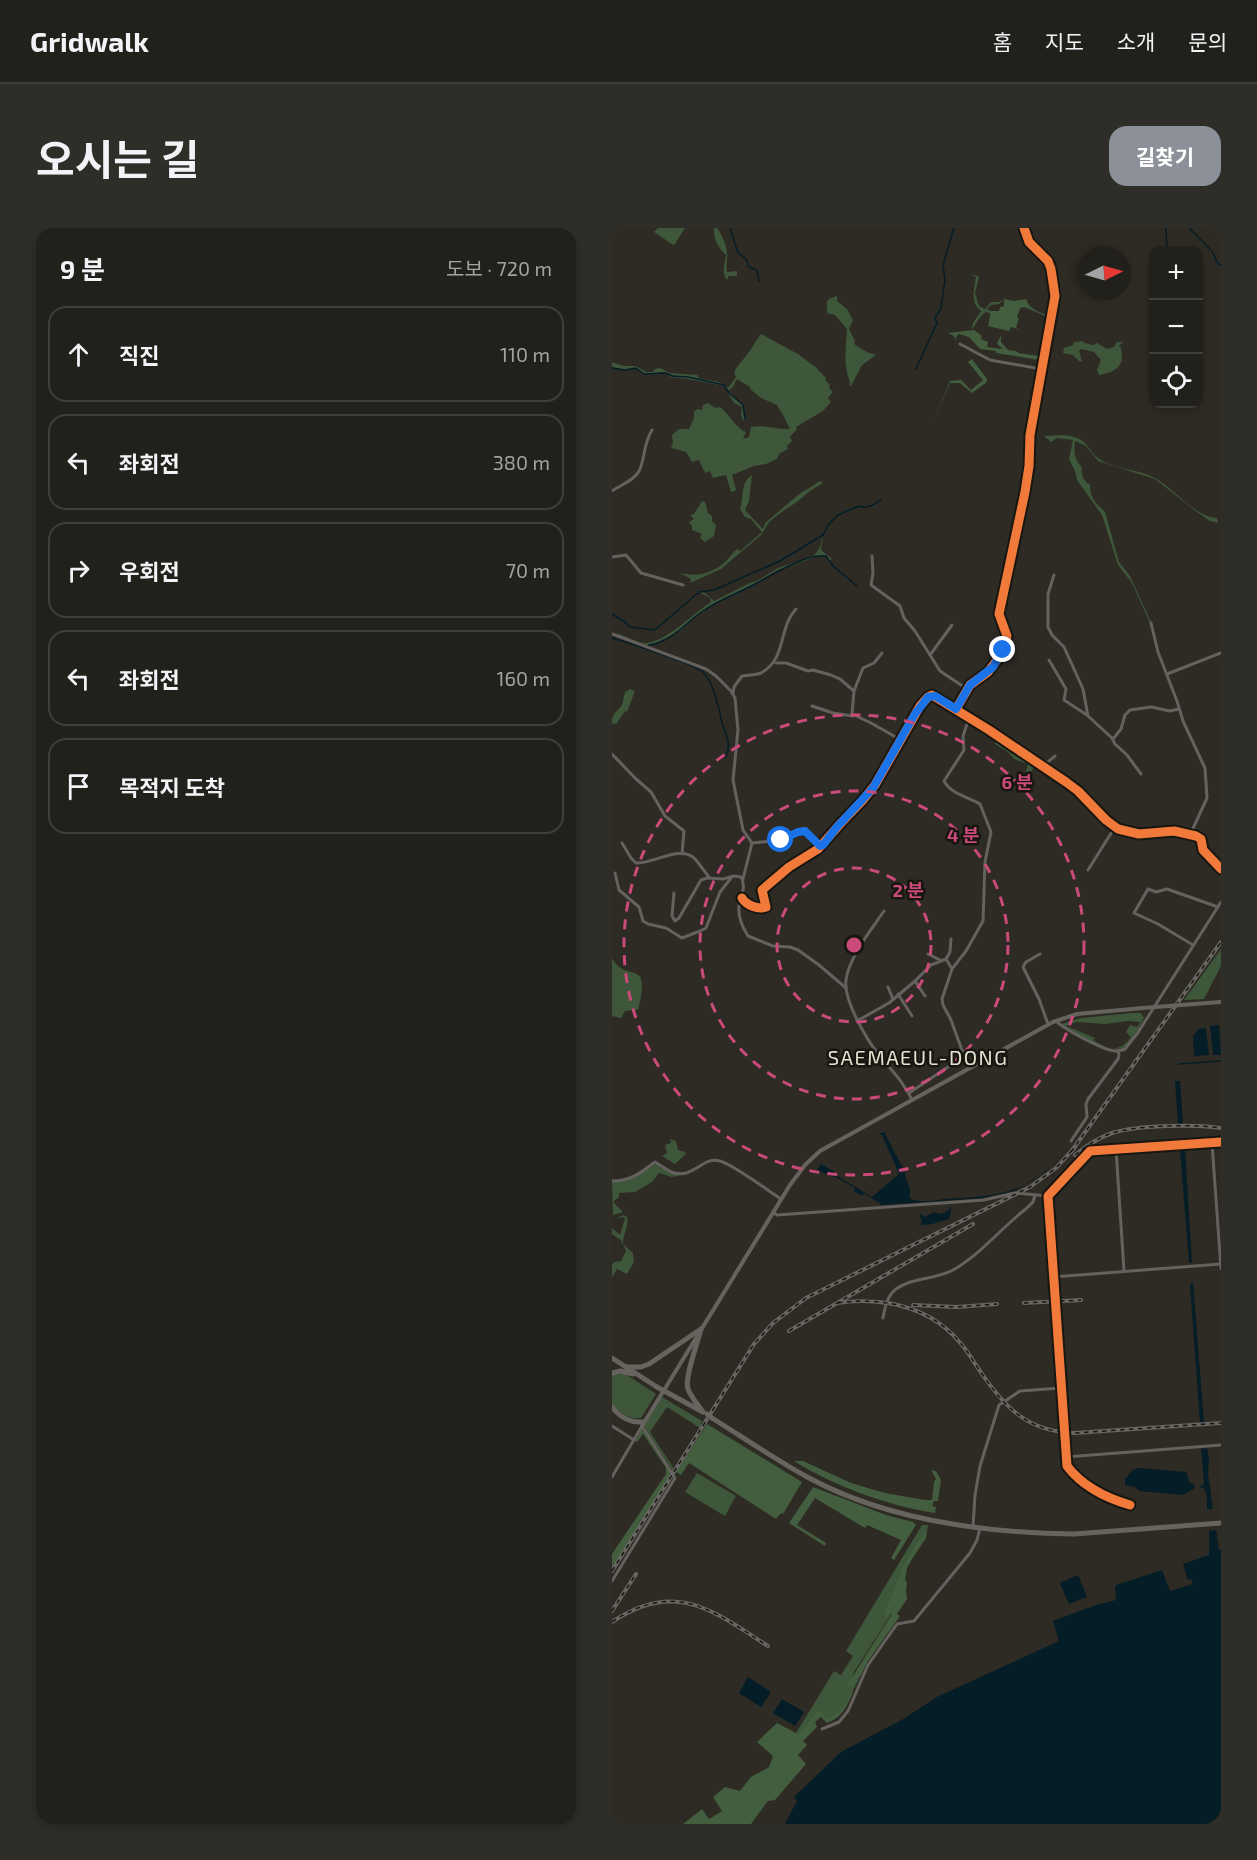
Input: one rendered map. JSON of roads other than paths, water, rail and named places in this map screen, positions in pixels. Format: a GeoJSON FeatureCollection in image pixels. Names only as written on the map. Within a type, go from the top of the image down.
{"type":"FeatureCollection","features":[{"type":"Feature","properties":{"kind":"highway"},"geometry":{"type":"LineString","coordinates":[[626,1367],[641,1367],[649,1364],[702,1329]]}},
{"type":"Feature","properties":{"kind":"highway"},"geometry":{"type":"LineString","coordinates":[[702,1329],[688,1372],[687,1384],[690,1394],[705,1413]]}},
{"type":"Feature","properties":{"kind":"highway"},"geometry":{"type":"LineString","coordinates":[[612,1358],[802,1474],[837,1491],[898,1512],[976,1528],[1058,1534],[1218,1523]]}},
{"type":"Feature","properties":{"kind":"highway"},"geometry":{"type":"LineString","coordinates":[[612,1373],[626,1371],[642,1377]]}},
{"type":"Feature","properties":{"kind":"highway"},"geometry":{"type":"LineString","coordinates":[[612,1407],[626,1419],[643,1424]]}},
{"type":"Feature","properties":{"kind":"main road"},"geometry":{"type":"LineString","coordinates":[[643,1424],[797,1174],[820,1151],[1056,1021],[1077,1014],[1220,1002]]}},
{"type":"Feature","properties":{"kind":"street"},"geometry":{"type":"LineString","coordinates":[[956,709],[967,689],[993,667],[1001,655],[1007,636],[999,614],[1025,492],[1030,435],[1055,291],[1048,261],[1029,242],[1024,228]]}},
{"type":"Feature","properties":{"kind":"street"},"geometry":{"type":"LineString","coordinates":[[960,344],[990,360],[1041,369]]}},
{"type":"Feature","properties":{"kind":"street"},"geometry":{"type":"LineString","coordinates":[[612,491],[639,472],[652,430]]}},
{"type":"Feature","properties":{"kind":"street"},"geometry":{"type":"LineString","coordinates":[[612,557],[626,555],[641,573],[683,585]]}},
{"type":"Feature","properties":{"kind":"street"},"geometry":{"type":"LineString","coordinates":[[872,556],[871,585],[900,606],[906,620],[940,671],[967,689]]}},
{"type":"Feature","properties":{"kind":"street"},"geometry":{"type":"LineString","coordinates":[[1054,574],[1048,594],[1048,627],[1052,635],[1064,647],[1084,692],[1088,716]]}},
{"type":"Feature","properties":{"kind":"street"},"geometry":{"type":"LineString","coordinates":[[774,663],[785,624],[796,609]]}},
{"type":"Feature","properties":{"kind":"street"},"geometry":{"type":"LineString","coordinates":[[1151,623],[1158,652],[1179,709],[1204,763],[1207,798],[1190,835]]}},
{"type":"Feature","properties":{"kind":"street"},"geometry":{"type":"LineString","coordinates":[[930,655],[952,626]]}},
{"type":"Feature","properties":{"kind":"street"},"geometry":{"type":"LineString","coordinates":[[612,634],[706,669],[733,694]]}},
{"type":"Feature","properties":{"kind":"street"},"geometry":{"type":"LineString","coordinates":[[1167,675],[1221,652]]}},
{"type":"Feature","properties":{"kind":"street"},"geometry":{"type":"LineString","coordinates":[[853,716],[854,691],[863,668],[877,661],[882,653]]}},
{"type":"Feature","properties":{"kind":"street"},"geometry":{"type":"LineString","coordinates":[[1049,660],[1066,689],[1064,700],[1088,716],[1113,740],[1141,774]]}},
{"type":"Feature","properties":{"kind":"street"},"geometry":{"type":"LineString","coordinates":[[846,988],[798,950],[769,945],[748,936],[739,911],[744,890],[743,879],[752,843],[743,830],[734,780],[738,730],[733,694],[734,687],[742,676],[760,673],[774,663],[786,663],[808,671],[813,670],[831,675],[840,679],[854,691]]}},
{"type":"Feature","properties":{"kind":"street"},"geometry":{"type":"LineString","coordinates":[[742,898],[746,903],[761,909],[765,908],[762,890],[785,870],[810,855],[868,795],[921,706],[930,695],[956,709],[1043,766],[1078,791],[1115,827],[1135,834],[1170,831],[1200,838],[1203,850],[1221,869]]}},
{"type":"Feature","properties":{"kind":"street"},"geometry":{"type":"LineString","coordinates":[[812,706],[866,720],[901,740]]}},
{"type":"Feature","properties":{"kind":"street"},"geometry":{"type":"LineString","coordinates":[[1113,740],[1121,729],[1125,715],[1131,710],[1151,707],[1170,711],[1179,709]]}},
{"type":"Feature","properties":{"kind":"street"},"geometry":{"type":"LineString","coordinates":[[909,1093],[954,1064],[963,1053],[950,1016],[942,1003],[952,969],[966,951],[983,921],[985,862],[991,832],[980,804],[961,796],[944,783],[964,750],[963,736],[969,718]]}},
{"type":"Feature","properties":{"kind":"street"},"geometry":{"type":"LineString","coordinates":[[612,754],[634,778],[651,792],[665,816],[684,831],[682,854]]}},
{"type":"Feature","properties":{"kind":"street"},"geometry":{"type":"LineString","coordinates":[[1043,766],[1055,756]]}},
{"type":"Feature","properties":{"kind":"street"},"geometry":{"type":"LineString","coordinates":[[1088,870],[1115,827]]}},
{"type":"Feature","properties":{"kind":"street"},"geometry":{"type":"LineString","coordinates":[[752,843],[784,840],[804,831],[809,833],[820,846]]}},
{"type":"Feature","properties":{"kind":"street"},"geometry":{"type":"LineString","coordinates":[[622,843],[636,863],[670,855],[682,854],[693,857],[709,878]]}},
{"type":"Feature","properties":{"kind":"street"},"geometry":{"type":"LineString","coordinates":[[615,873],[619,890],[639,907],[643,921],[666,928],[682,938],[706,928],[720,892],[732,876]]}},
{"type":"Feature","properties":{"kind":"street"},"geometry":{"type":"LineString","coordinates":[[674,893],[672,916],[675,921],[699,882],[704,878],[723,879],[739,876],[743,879]]}},
{"type":"Feature","properties":{"kind":"street"},"geometry":{"type":"LineString","coordinates":[[1193,945],[1134,913],[1148,889],[1159,892],[1167,889],[1218,907]]}},
{"type":"Feature","properties":{"kind":"street"},"geometry":{"type":"LineString","coordinates":[[1056,1021],[1102,1047],[1118,1051],[1125,1049],[1221,903]]}},
{"type":"Feature","properties":{"kind":"street"},"geometry":{"type":"LineString","coordinates":[[884,911],[852,963],[846,976],[846,988],[857,1021],[871,1044],[901,1080],[912,1100]]}},
{"type":"Feature","properties":{"kind":"street"},"geometry":{"type":"LineString","coordinates":[[946,959],[950,952],[951,939]]}},
{"type":"Feature","properties":{"kind":"street"},"geometry":{"type":"LineString","coordinates":[[928,954],[940,960]]}},
{"type":"Feature","properties":{"kind":"street"},"geometry":{"type":"LineString","coordinates":[[1040,954],[1026,962],[1023,967],[1046,1014],[1048,1024]]}},
{"type":"Feature","properties":{"kind":"street"},"geometry":{"type":"LineString","coordinates":[[946,959],[952,969]]}},
{"type":"Feature","properties":{"kind":"street"},"geometry":{"type":"LineString","coordinates":[[857,1021],[894,999],[931,964],[946,959]]}},
{"type":"Feature","properties":{"kind":"street"},"geometry":{"type":"LineString","coordinates":[[915,981],[925,996]]}},
{"type":"Feature","properties":{"kind":"street"},"geometry":{"type":"LineString","coordinates":[[888,987],[894,999]]}},
{"type":"Feature","properties":{"kind":"street"},"geometry":{"type":"LineString","coordinates":[[898,994],[912,1016]]}},
{"type":"Feature","properties":{"kind":"street"},"geometry":{"type":"LineString","coordinates":[[1071,1142],[1087,1117],[1088,1099],[1118,1059],[1118,1051]]}},
{"type":"Feature","properties":{"kind":"street"},"geometry":{"type":"LineString","coordinates":[[1130,1505],[1099,1493],[1067,1466],[1048,1196],[1090,1151],[1221,1142]]}},
{"type":"Feature","properties":{"kind":"street"},"geometry":{"type":"LineString","coordinates":[[1053,1277],[1221,1266],[1212,1143]]}},
{"type":"Feature","properties":{"kind":"street"},"geometry":{"type":"LineString","coordinates":[[1116,1149],[1124,1271]]}},
{"type":"Feature","properties":{"kind":"street"},"geometry":{"type":"LineString","coordinates":[[612,1181],[631,1178],[655,1162],[673,1172],[684,1173],[693,1171],[706,1161],[720,1161],[781,1199]]}},
{"type":"Feature","properties":{"kind":"street"},"geometry":{"type":"LineString","coordinates":[[773,1212],[777,1215],[984,1200],[1015,1193],[1048,1196]]}},
{"type":"Feature","properties":{"kind":"street"},"geometry":{"type":"LineString","coordinates":[[883,1318],[888,1298],[897,1289],[954,1269],[1027,1208],[1033,1202],[1035,1195]]}},
{"type":"Feature","properties":{"kind":"street"},"geometry":{"type":"LineString","coordinates":[[822,1729],[838,1722],[848,1711],[868,1665],[897,1624],[914,1621],[970,1553],[977,1540],[975,1495],[980,1466],[999,1405],[1020,1391],[1061,1388]]}},
{"type":"Feature","properties":{"kind":"street"},"geometry":{"type":"LineString","coordinates":[[612,1477],[643,1424],[675,1478],[612,1581]]}},
{"type":"Feature","properties":{"kind":"street"},"geometry":{"type":"LineString","coordinates":[[612,1426],[634,1440]]}},
{"type":"Feature","properties":{"kind":"street"},"geometry":{"type":"LineString","coordinates":[[1066,1456],[1221,1445]]}},
{"type":"Feature","properties":{"kind":"water"},"geometry":{"type":"Polygon","coordinates":[[[1219,1025],[1221,1055],[1213,1055],[1210,1026],[1219,1025]]]}},
{"type":"Feature","properties":{"kind":"water"},"geometry":{"type":"Polygon","coordinates":[[[1206,1028],[1209,1055],[1194,1056],[1193,1036],[1199,1029],[1206,1028]]]}},
{"type":"Feature","properties":{"kind":"water"},"geometry":{"type":"Polygon","coordinates":[[[1175,1081],[1180,1081],[1183,1125],[1178,1124],[1175,1081]]]}},
{"type":"Feature","properties":{"kind":"water"},"geometry":{"type":"Polygon","coordinates":[[[884,1132],[906,1174],[910,1198],[914,1200],[986,1196],[1024,1185],[1016,1190],[1005,1193],[981,1198],[882,1205],[864,1193],[862,1196],[854,1191],[855,1188],[834,1176],[817,1170],[821,1164],[872,1197],[899,1174],[882,1135],[878,1134],[884,1132]]]}},
{"type":"Feature","properties":{"kind":"water"},"geometry":{"type":"Polygon","coordinates":[[[1181,1148],[1185,1149],[1192,1263],[1189,1262],[1181,1148]]]}},
{"type":"Feature","properties":{"kind":"water"},"geometry":{"type":"Polygon","coordinates":[[[950,1204],[949,1219],[920,1225],[922,1222],[919,1213],[925,1217],[934,1212],[942,1213],[949,1210],[950,1204]]]}},
{"type":"Feature","properties":{"kind":"water"},"geometry":{"type":"Polygon","coordinates":[[[1193,1283],[1204,1423],[1200,1423],[1190,1284],[1193,1283]]]}},
{"type":"Feature","properties":{"kind":"water"},"geometry":{"type":"Polygon","coordinates":[[[1207,1448],[1213,1509],[1207,1509],[1204,1488],[1199,1487],[1204,1482],[1201,1449],[1207,1448]]]}},
{"type":"Feature","properties":{"kind":"water"},"geometry":{"type":"Polygon","coordinates":[[[1138,1468],[1186,1472],[1190,1483],[1194,1484],[1195,1488],[1183,1495],[1139,1491],[1135,1487],[1125,1485],[1125,1480],[1132,1470],[1138,1468]]]}},
{"type":"Feature","properties":{"kind":"water"},"geometry":{"type":"Polygon","coordinates":[[[1216,1530],[1219,1550],[1221,1550],[1221,1824],[785,1824],[797,1801],[794,1797],[841,1752],[905,1718],[937,1697],[1059,1641],[1053,1621],[1116,1600],[1116,1585],[1162,1570],[1170,1591],[1193,1584],[1191,1579],[1188,1580],[1183,1564],[1209,1555],[1209,1531],[1216,1530]]]}},
{"type":"Feature","properties":{"kind":"water"},"geometry":{"type":"Polygon","coordinates":[[[1078,1575],[1087,1597],[1069,1604],[1060,1583],[1078,1575]]]}},
{"type":"Feature","properties":{"kind":"water"},"geometry":{"type":"Polygon","coordinates":[[[748,1677],[771,1692],[761,1707],[739,1693],[748,1677]]]}},
{"type":"Feature","properties":{"kind":"water"},"geometry":{"type":"Polygon","coordinates":[[[782,1699],[804,1712],[795,1726],[773,1713],[782,1699]]]}},
{"type":"Feature","properties":{"kind":"waterway"},"geometry":{"type":"LineString","coordinates":[[730,228],[738,253],[746,259],[749,267],[757,270],[759,281]]}},
{"type":"Feature","properties":{"kind":"waterway"},"geometry":{"type":"LineString","coordinates":[[916,369],[937,323],[935,318],[941,308],[945,280],[943,265],[954,228]]}},
{"type":"Feature","properties":{"kind":"waterway"},"geometry":{"type":"LineString","coordinates":[[1166,228],[1167,246]]}},
{"type":"Feature","properties":{"kind":"waterway"},"geometry":{"type":"LineString","coordinates":[[1189,228],[1210,249]]}},
{"type":"Feature","properties":{"kind":"waterway"},"geometry":{"type":"LineString","coordinates":[[1212,251],[1218,264],[1221,265]]}},
{"type":"Feature","properties":{"kind":"waterway"},"geometry":{"type":"LineString","coordinates":[[612,368],[625,370],[636,368],[644,374],[665,373],[724,385],[729,393],[743,405],[745,419]]}},
{"type":"Feature","properties":{"kind":"waterway"},"geometry":{"type":"LineString","coordinates":[[612,614],[630,627],[655,630],[699,592],[714,590],[780,561],[823,535],[828,525],[838,515],[859,506],[870,506],[881,500]]}},
{"type":"Feature","properties":{"kind":"waterway"},"geometry":{"type":"LineString","coordinates":[[649,645],[665,640],[716,603],[791,565],[810,558],[826,556],[833,566],[857,586]]}},
{"type":"Feature","properties":{"kind":"waterway"},"geometry":{"type":"LineString","coordinates":[[612,638],[676,659],[704,673],[714,692],[728,740],[728,752],[725,758]]}},
{"type":"Feature","properties":{"kind":"waterway"},"geometry":{"type":"LineString","coordinates":[[1179,1064],[1221,1061]]}},
{"type":"Feature","properties":{"kind":"railway"},"geometry":{"type":"LineString","coordinates":[[1071,1152],[1221,942]]}},
{"type":"Feature","properties":{"kind":"railway"},"geometry":{"type":"LineString","coordinates":[[1075,1155],[1102,1137],[1123,1130],[1166,1126],[1221,1128]]}},
{"type":"Feature","properties":{"kind":"railway"},"geometry":{"type":"LineString","coordinates":[[612,1571],[754,1344],[773,1323],[806,1298],[1030,1187],[1056,1168],[1075,1147]]}},
{"type":"Feature","properties":{"kind":"railway"},"geometry":{"type":"LineString","coordinates":[[789,1331],[973,1224]]}},
{"type":"Feature","properties":{"kind":"railway"},"geometry":{"type":"LineString","coordinates":[[1024,1303],[1081,1300]]}},
{"type":"Feature","properties":{"kind":"railway"},"geometry":{"type":"LineString","coordinates":[[838,1303],[850,1301],[888,1303],[910,1308],[938,1322],[967,1351],[989,1384],[1009,1407],[1019,1416],[1044,1428],[1075,1433],[1221,1423]]}},
{"type":"Feature","properties":{"kind":"railway"},"geometry":{"type":"LineString","coordinates":[[913,1305],[957,1307],[997,1304]]}},
{"type":"Feature","properties":{"kind":"railway"},"geometry":{"type":"LineString","coordinates":[[612,1611],[636,1574]]}},
{"type":"Feature","properties":{"kind":"railway"},"geometry":{"type":"LineString","coordinates":[[612,1622],[635,1609],[675,1601],[711,1612],[768,1646]]}},
{"type":"Feature","properties":{"kind":"district","name":"SAEMAEUL-DONG"},"geometry":{"type":"Point","coordinates":[918,1057]}}]}
